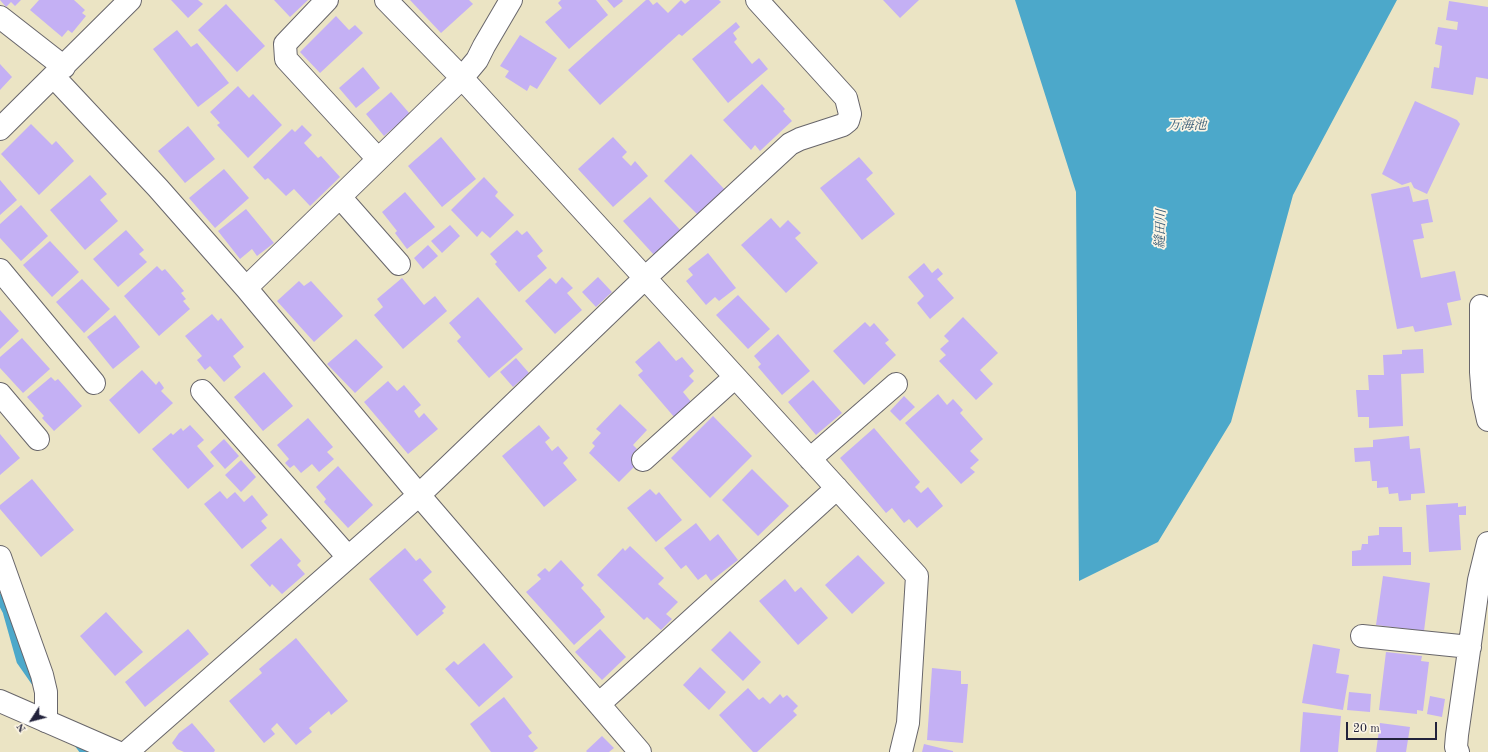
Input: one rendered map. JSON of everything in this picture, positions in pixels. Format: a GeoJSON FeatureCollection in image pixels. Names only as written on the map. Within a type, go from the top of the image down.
{"type":"FeatureCollection","features":[{"type":"Feature","properties":{"kind":"street"},"geometry":{"type":"LineString","coordinates":[[0,129],[130,0]]}},
{"type":"Feature","properties":{"kind":"street"},"geometry":{"type":"LineString","coordinates":[[327,0],[285,44],[286,59],[378,159]]}},
{"type":"Feature","properties":{"kind":"street"},"geometry":{"type":"LineString","coordinates":[[386,0],[462,78],[917,576],[908,723],[900,752]]}},
{"type":"Feature","properties":{"kind":"street"},"geometry":{"type":"LineString","coordinates":[[246,288],[462,78],[477,60],[511,0]]}},
{"type":"Feature","properties":{"kind":"street"},"geometry":{"type":"LineString","coordinates":[[126,752],[419,496],[645,278],[790,144],[800,139],[843,125],[848,121],[850,114],[846,98],[757,0]]}},
{"type":"Feature","properties":{"kind":"street"},"geometry":{"type":"LineString","coordinates":[[0,17],[59,72],[246,288],[419,496],[640,752]]}},
{"type":"Feature","properties":{"kind":"street"},"geometry":{"type":"LineString","coordinates":[[340,197],[398,264]]}},
{"type":"Feature","properties":{"kind":"street"},"geometry":{"type":"LineString","coordinates":[[0,270],[94,383]]}},
{"type":"Feature","properties":{"kind":"street"},"geometry":{"type":"LineString","coordinates":[[1481,306],[1481,372],[1487,410]]}},
{"type":"Feature","properties":{"kind":"street"},"geometry":{"type":"LineString","coordinates":[[643,460],[735,377]]}},
{"type":"Feature","properties":{"kind":"street"},"geometry":{"type":"LineString","coordinates":[[810,459],[896,384]]}},
{"type":"Feature","properties":{"kind":"street"},"geometry":{"type":"LineString","coordinates":[[202,391],[348,558]]}},
{"type":"Feature","properties":{"kind":"street"},"geometry":{"type":"LineString","coordinates":[[0,394],[38,439]]}},
{"type":"Feature","properties":{"kind":"street"},"geometry":{"type":"LineString","coordinates":[[599,704],[837,488]]}},
{"type":"Feature","properties":{"kind":"street"},"geometry":{"type":"LineString","coordinates":[[1458,752],[1456,747],[1457,735],[1479,580],[1488,543]]}},
{"type":"Feature","properties":{"kind":"street"},"geometry":{"type":"LineString","coordinates":[[0,556],[42,675],[46,692],[46,721]]}},
{"type":"Feature","properties":{"kind":"street"},"geometry":{"type":"LineString","coordinates":[[1362,636],[1470,646]]}},
{"type":"Feature","properties":{"kind":"street"},"geometry":{"type":"LineString","coordinates":[[0,701],[117,752]]}},
{"type":"Feature","properties":{"kind":"water","name":"万海池"},"geometry":{"type":"Polygon","coordinates":[[[1015,0],[1397,0],[1293,195],[1231,422],[1158,542],[1079,581],[1076,192],[1015,0]]]}},
{"type":"Feature","properties":{"kind":"building"},"geometry":{"type":"Polygon","coordinates":[[[0,0],[21,0],[15,6],[11,2],[6,7],[0,0]]]}},
{"type":"Feature","properties":{"kind":"building"},"geometry":{"type":"Polygon","coordinates":[[[39,0],[74,0],[85,10],[82,13],[86,16],[72,33],[68,30],[62,37],[30,10],[39,0]]]}},
{"type":"Feature","properties":{"kind":"building"},"geometry":{"type":"Polygon","coordinates":[[[171,0],[198,0],[203,4],[188,18],[171,0]]]}},
{"type":"Feature","properties":{"kind":"building"},"geometry":{"type":"Polygon","coordinates":[[[274,0],[308,0],[290,17],[274,0]]]}},
{"type":"Feature","properties":{"kind":"building"},"geometry":{"type":"Polygon","coordinates":[[[410,0],[469,0],[473,4],[441,33],[410,0]]]}},
{"type":"Feature","properties":{"kind":"building"},"geometry":{"type":"Polygon","coordinates":[[[561,0],[596,0],[608,15],[569,49],[545,22],[562,8],[558,3],[561,0]]]}},
{"type":"Feature","properties":{"kind":"building"},"geometry":{"type":"Polygon","coordinates":[[[607,0],[622,0],[623,1],[614,8],[607,0]]]}},
{"type":"Feature","properties":{"kind":"building"},"geometry":{"type":"Polygon","coordinates":[[[646,0],[649,0],[653,5],[657,2],[668,13],[681,0],[685,4],[690,0],[719,0],[721,2],[682,36],[679,34],[600,105],[568,70],[646,0]]]}},
{"type":"Feature","properties":{"kind":"building"},"geometry":{"type":"Polygon","coordinates":[[[883,0],[919,0],[900,18],[883,0]]]}},
{"type":"Feature","properties":{"kind":"building"},"geometry":{"type":"Polygon","coordinates":[[[1449,1],[1488,7],[1488,79],[1476,77],[1473,95],[1431,88],[1434,67],[1439,68],[1442,46],[1435,44],[1438,27],[1457,30],[1458,22],[1446,20],[1449,1]]]}},
{"type":"Feature","properties":{"kind":"building"},"geometry":{"type":"Polygon","coordinates":[[[226,4],[265,46],[237,72],[198,30],[226,4]]]}},
{"type":"Feature","properties":{"kind":"building"},"geometry":{"type":"Polygon","coordinates":[[[336,16],[349,30],[355,25],[363,33],[320,73],[300,52],[336,16]]]}},
{"type":"Feature","properties":{"kind":"building"},"geometry":{"type":"Polygon","coordinates":[[[736,22],[740,27],[733,33],[737,39],[734,42],[752,64],[759,58],[768,69],[728,103],[692,59],[736,22]]]}},
{"type":"Feature","properties":{"kind":"building"},"geometry":{"type":"Polygon","coordinates":[[[177,30],[191,47],[197,43],[229,83],[198,107],[153,49],[177,30]]]}},
{"type":"Feature","properties":{"kind":"building"},"geometry":{"type":"Polygon","coordinates":[[[520,35],[557,58],[537,89],[530,85],[527,91],[505,77],[509,71],[500,66],[520,35]]]}},
{"type":"Feature","properties":{"kind":"building"},"geometry":{"type":"Polygon","coordinates":[[[0,64],[12,77],[0,90],[0,64]]]}},
{"type":"Feature","properties":{"kind":"building"},"geometry":{"type":"Polygon","coordinates":[[[363,67],[380,88],[356,108],[339,88],[363,67]]]}},
{"type":"Feature","properties":{"kind":"building"},"geometry":{"type":"Polygon","coordinates":[[[762,84],[785,109],[783,111],[792,121],[760,151],[755,145],[751,150],[723,120],[762,84]]]}},
{"type":"Feature","properties":{"kind":"building"},"geometry":{"type":"Polygon","coordinates":[[[238,86],[249,98],[253,94],[282,125],[248,158],[217,125],[220,123],[210,112],[238,86]]]}},
{"type":"Feature","properties":{"kind":"building"},"geometry":{"type":"Polygon","coordinates":[[[391,92],[410,114],[384,136],[366,114],[391,92]]]}},
{"type":"Feature","properties":{"kind":"building"},"geometry":{"type":"Polygon","coordinates":[[[1415,101],[1457,120],[1460,124],[1427,194],[1414,188],[1411,182],[1402,185],[1382,174],[1415,101]]]}},
{"type":"Feature","properties":{"kind":"building"},"geometry":{"type":"Polygon","coordinates":[[[31,124],[52,145],[56,141],[74,161],[39,195],[1,154],[31,124]]]}},
{"type":"Feature","properties":{"kind":"building"},"geometry":{"type":"Polygon","coordinates":[[[302,125],[312,135],[304,143],[318,158],[321,156],[340,177],[310,206],[294,189],[286,196],[268,178],[265,180],[253,167],[292,129],[295,132],[302,125]]]}},
{"type":"Feature","properties":{"kind":"building"},"geometry":{"type":"Polygon","coordinates":[[[188,126],[215,159],[185,183],[158,151],[188,126]]]}},
{"type":"Feature","properties":{"kind":"building"},"geometry":{"type":"Polygon","coordinates":[[[441,137],[476,179],[442,207],[408,166],[441,137]]]}},
{"type":"Feature","properties":{"kind":"building"},"geometry":{"type":"Polygon","coordinates":[[[613,137],[627,152],[622,157],[631,166],[635,161],[648,176],[613,207],[578,169],[613,137]]]}},
{"type":"Feature","properties":{"kind":"building"},"geometry":{"type":"Polygon","coordinates":[[[691,154],[726,191],[700,217],[664,181],[691,154]]]}},
{"type":"Feature","properties":{"kind":"building"},"geometry":{"type":"Polygon","coordinates":[[[859,157],[873,173],[866,179],[895,214],[862,240],[820,188],[859,157]]]}},
{"type":"Feature","properties":{"kind":"building"},"geometry":{"type":"Polygon","coordinates":[[[224,169],[249,198],[215,228],[189,198],[224,169]]]}},
{"type":"Feature","properties":{"kind":"building"},"geometry":{"type":"Polygon","coordinates":[[[90,175],[107,194],[100,200],[118,221],[85,250],[50,210],[90,175]]]}},
{"type":"Feature","properties":{"kind":"building"},"geometry":{"type":"Polygon","coordinates":[[[484,177],[498,192],[495,196],[514,215],[490,238],[482,231],[477,237],[451,210],[484,177]]]}},
{"type":"Feature","properties":{"kind":"building"},"geometry":{"type":"Polygon","coordinates":[[[0,180],[17,200],[0,215],[0,180]]]}},
{"type":"Feature","properties":{"kind":"building"},"geometry":{"type":"Polygon","coordinates":[[[1409,186],[1413,202],[1428,199],[1433,222],[1421,224],[1424,238],[1413,240],[1421,278],[1455,271],[1461,300],[1447,303],[1452,325],[1415,332],[1413,326],[1397,329],[1371,194],[1409,186]]]}},
{"type":"Feature","properties":{"kind":"building"},"geometry":{"type":"Polygon","coordinates":[[[405,192],[435,227],[407,249],[395,233],[397,231],[382,212],[405,192]]]}},
{"type":"Feature","properties":{"kind":"building"},"geometry":{"type":"Polygon","coordinates":[[[650,197],[682,232],[655,256],[623,221],[650,197]]]}},
{"type":"Feature","properties":{"kind":"building"},"geometry":{"type":"Polygon","coordinates":[[[21,205],[48,236],[21,261],[0,238],[0,224],[21,205]]]}},
{"type":"Feature","properties":{"kind":"building"},"geometry":{"type":"Polygon","coordinates":[[[246,209],[274,243],[257,256],[252,249],[240,259],[218,231],[246,209]]]}},
{"type":"Feature","properties":{"kind":"building"},"geometry":{"type":"Polygon","coordinates":[[[771,218],[780,228],[788,220],[801,233],[795,238],[818,263],[786,293],[741,245],[771,218]]]}},
{"type":"Feature","properties":{"kind":"building"},"geometry":{"type":"Polygon","coordinates":[[[450,225],[460,236],[442,253],[431,241],[450,225]]]}},
{"type":"Feature","properties":{"kind":"building"},"geometry":{"type":"Polygon","coordinates":[[[126,230],[144,250],[139,254],[147,262],[118,287],[93,259],[126,230]]]}},
{"type":"Feature","properties":{"kind":"building"},"geometry":{"type":"Polygon","coordinates":[[[517,230],[522,235],[527,231],[543,251],[537,256],[547,268],[519,292],[495,264],[497,262],[490,254],[517,230]]]}},
{"type":"Feature","properties":{"kind":"building"},"geometry":{"type":"Polygon","coordinates":[[[50,241],[79,272],[52,297],[23,265],[50,241]]]}},
{"type":"Feature","properties":{"kind":"building"},"geometry":{"type":"Polygon","coordinates":[[[428,245],[438,256],[423,269],[414,258],[428,245]]]}},
{"type":"Feature","properties":{"kind":"building"},"geometry":{"type":"Polygon","coordinates":[[[708,253],[736,288],[719,301],[715,297],[706,305],[686,281],[693,275],[688,269],[708,253]]]}},
{"type":"Feature","properties":{"kind":"building"},"geometry":{"type":"Polygon","coordinates":[[[924,263],[932,273],[938,268],[943,274],[937,279],[954,298],[930,319],[917,303],[924,296],[908,277],[924,263]]]}},
{"type":"Feature","properties":{"kind":"building"},"geometry":{"type":"Polygon","coordinates":[[[157,266],[162,271],[165,269],[184,291],[181,293],[186,299],[183,301],[190,309],[159,336],[124,296],[157,266]]]}},
{"type":"Feature","properties":{"kind":"building"},"geometry":{"type":"Polygon","coordinates":[[[562,277],[573,288],[567,293],[582,310],[555,334],[525,301],[550,278],[556,284],[562,277]]]}},
{"type":"Feature","properties":{"kind":"building"},"geometry":{"type":"Polygon","coordinates":[[[598,277],[612,292],[596,307],[582,292],[598,277]]]}},
{"type":"Feature","properties":{"kind":"building"},"geometry":{"type":"Polygon","coordinates":[[[402,278],[424,305],[435,296],[447,311],[403,349],[374,315],[383,307],[377,299],[402,278]]]}},
{"type":"Feature","properties":{"kind":"building"},"geometry":{"type":"Polygon","coordinates":[[[82,279],[110,309],[84,333],[56,302],[82,279]]]}},
{"type":"Feature","properties":{"kind":"building"},"geometry":{"type":"Polygon","coordinates":[[[299,281],[304,286],[311,281],[343,316],[314,342],[277,301],[299,281]]]}},
{"type":"Feature","properties":{"kind":"building"},"geometry":{"type":"Polygon","coordinates":[[[738,295],[770,329],[748,349],[716,315],[738,295]]]}},
{"type":"Feature","properties":{"kind":"building"},"geometry":{"type":"Polygon","coordinates":[[[478,297],[523,349],[489,378],[457,341],[461,337],[449,323],[478,297]]]}},
{"type":"Feature","properties":{"kind":"building"},"geometry":{"type":"Polygon","coordinates":[[[0,310],[19,331],[0,349],[0,310]]]}},
{"type":"Feature","properties":{"kind":"building"},"geometry":{"type":"Polygon","coordinates":[[[212,314],[218,321],[221,318],[244,347],[233,356],[241,367],[224,382],[210,366],[205,370],[197,360],[202,356],[185,336],[212,314]]]}},
{"type":"Feature","properties":{"kind":"building"},"geometry":{"type":"Polygon","coordinates":[[[115,315],[140,347],[113,369],[87,337],[115,315]]]}},
{"type":"Feature","properties":{"kind":"building"},"geometry":{"type":"Polygon","coordinates":[[[963,317],[998,353],[980,370],[993,384],[976,400],[939,361],[946,355],[940,349],[949,341],[944,336],[963,317]]]}},
{"type":"Feature","properties":{"kind":"building"},"geometry":{"type":"Polygon","coordinates":[[[865,322],[870,327],[874,323],[889,340],[885,343],[896,355],[864,385],[833,351],[865,322]]]}},
{"type":"Feature","properties":{"kind":"building"},"geometry":{"type":"Polygon","coordinates":[[[778,334],[810,371],[782,395],[758,367],[761,364],[754,356],[778,334]]]}},
{"type":"Feature","properties":{"kind":"building"},"geometry":{"type":"Polygon","coordinates":[[[22,338],[50,369],[23,393],[0,368],[0,357],[22,338]]]}},
{"type":"Feature","properties":{"kind":"building"},"geometry":{"type":"Polygon","coordinates":[[[356,339],[383,367],[355,393],[327,364],[356,339]]]}},
{"type":"Feature","properties":{"kind":"building"},"geometry":{"type":"Polygon","coordinates":[[[659,341],[676,361],[682,357],[694,371],[689,376],[694,381],[683,392],[692,403],[675,418],[638,375],[643,371],[635,362],[659,341]]]}},
{"type":"Feature","properties":{"kind":"building"},"geometry":{"type":"Polygon","coordinates":[[[1423,349],[1424,373],[1401,374],[1403,426],[1369,428],[1369,417],[1358,417],[1356,390],[1369,390],[1368,375],[1384,375],[1383,355],[1402,354],[1402,350],[1423,349]]]}},
{"type":"Feature","properties":{"kind":"building"},"geometry":{"type":"Polygon","coordinates":[[[516,358],[529,373],[513,387],[500,372],[516,358]]]}},
{"type":"Feature","properties":{"kind":"building"},"geometry":{"type":"Polygon","coordinates":[[[142,370],[156,385],[159,381],[164,388],[161,391],[173,403],[139,434],[109,400],[142,370]]]}},
{"type":"Feature","properties":{"kind":"building"},"geometry":{"type":"Polygon","coordinates":[[[264,372],[293,406],[263,431],[234,397],[264,372]]]}},
{"type":"Feature","properties":{"kind":"building"},"geometry":{"type":"Polygon","coordinates":[[[51,377],[55,381],[58,379],[82,406],[54,431],[42,418],[44,416],[27,397],[51,377]]]}},
{"type":"Feature","properties":{"kind":"building"},"geometry":{"type":"Polygon","coordinates":[[[813,380],[842,413],[816,435],[788,402],[813,380]]]}},
{"type":"Feature","properties":{"kind":"building"},"geometry":{"type":"Polygon","coordinates":[[[388,381],[397,391],[404,385],[421,405],[414,411],[419,418],[424,413],[438,429],[408,454],[364,402],[388,381]]]}},
{"type":"Feature","properties":{"kind":"building"},"geometry":{"type":"Polygon","coordinates":[[[938,394],[947,405],[953,399],[963,410],[960,413],[983,439],[970,451],[979,460],[970,468],[975,472],[961,484],[905,423],[938,394]]]}},
{"type":"Feature","properties":{"kind":"building"},"geometry":{"type":"Polygon","coordinates":[[[904,396],[915,407],[900,421],[890,411],[904,396]]]}},
{"type":"Feature","properties":{"kind":"building"},"geometry":{"type":"Polygon","coordinates":[[[620,404],[647,430],[633,445],[637,449],[632,455],[639,462],[619,482],[589,453],[595,446],[592,443],[601,433],[596,429],[620,404]]]}},
{"type":"Feature","properties":{"kind":"building"},"geometry":{"type":"Polygon","coordinates":[[[713,416],[752,456],[710,498],[671,458],[713,416]]]}},
{"type":"Feature","properties":{"kind":"building"},"geometry":{"type":"Polygon","coordinates":[[[308,418],[333,447],[327,452],[334,459],[319,472],[312,464],[301,473],[294,465],[290,468],[285,463],[289,459],[277,445],[308,418]]]}},
{"type":"Feature","properties":{"kind":"building"},"geometry":{"type":"Polygon","coordinates":[[[190,425],[204,440],[197,446],[214,466],[188,489],[152,449],[171,433],[173,435],[181,428],[183,431],[190,425]]]}},
{"type":"Feature","properties":{"kind":"building"},"geometry":{"type":"Polygon","coordinates":[[[539,425],[550,438],[545,442],[552,451],[558,446],[568,458],[563,463],[577,480],[544,507],[502,456],[539,425]]]}},
{"type":"Feature","properties":{"kind":"building"},"geometry":{"type":"Polygon","coordinates":[[[874,428],[920,482],[915,487],[921,493],[928,487],[943,506],[917,528],[909,519],[904,523],[892,508],[886,513],[840,458],[874,428]]]}},
{"type":"Feature","properties":{"kind":"building"},"geometry":{"type":"Polygon","coordinates":[[[0,434],[20,458],[0,475],[0,434]]]}},
{"type":"Feature","properties":{"kind":"building"},"geometry":{"type":"Polygon","coordinates":[[[1409,436],[1410,449],[1420,448],[1425,493],[1411,494],[1411,500],[1399,501],[1398,493],[1389,494],[1388,487],[1377,488],[1377,481],[1372,481],[1370,461],[1355,462],[1354,448],[1373,447],[1373,440],[1409,436]]]}},
{"type":"Feature","properties":{"kind":"building"},"geometry":{"type":"Polygon","coordinates":[[[224,439],[239,456],[225,469],[210,452],[224,439]]]}},
{"type":"Feature","properties":{"kind":"building"},"geometry":{"type":"Polygon","coordinates":[[[241,460],[256,477],[241,492],[225,475],[241,460]]]}},
{"type":"Feature","properties":{"kind":"building"},"geometry":{"type":"Polygon","coordinates":[[[338,466],[373,505],[348,528],[324,502],[326,499],[316,487],[338,466]]]}},
{"type":"Feature","properties":{"kind":"building"},"geometry":{"type":"Polygon","coordinates":[[[752,469],[789,506],[758,536],[722,500],[752,469]]]}},
{"type":"Feature","properties":{"kind":"building"},"geometry":{"type":"Polygon","coordinates":[[[32,479],[74,530],[41,557],[0,509],[0,505],[32,479]]]}},
{"type":"Feature","properties":{"kind":"building"},"geometry":{"type":"Polygon","coordinates":[[[650,489],[656,495],[659,492],[682,520],[656,542],[627,508],[650,489]]]}},
{"type":"Feature","properties":{"kind":"building"},"geometry":{"type":"Polygon","coordinates":[[[220,491],[227,499],[235,492],[244,502],[252,495],[268,515],[261,521],[267,528],[242,549],[204,504],[220,491]]]}},
{"type":"Feature","properties":{"kind":"building"},"geometry":{"type":"Polygon","coordinates":[[[1458,503],[1458,507],[1466,506],[1466,515],[1459,515],[1461,550],[1429,552],[1426,505],[1458,503]]]}},
{"type":"Feature","properties":{"kind":"building"},"geometry":{"type":"Polygon","coordinates":[[[696,523],[710,541],[718,534],[738,560],[711,581],[706,574],[698,580],[686,565],[681,569],[664,548],[696,523]]]}},
{"type":"Feature","properties":{"kind":"building"},"geometry":{"type":"Polygon","coordinates":[[[1379,527],[1402,527],[1403,552],[1411,552],[1411,565],[1352,566],[1352,551],[1361,550],[1362,544],[1368,544],[1368,536],[1379,535],[1379,527]]]}},
{"type":"Feature","properties":{"kind":"building"},"geometry":{"type":"Polygon","coordinates":[[[281,538],[301,561],[297,565],[305,574],[282,594],[272,584],[270,587],[250,565],[281,538]]]}},
{"type":"Feature","properties":{"kind":"building"},"geometry":{"type":"Polygon","coordinates":[[[630,546],[664,578],[658,584],[678,602],[666,614],[672,619],[661,630],[647,617],[644,620],[597,575],[623,548],[625,551],[630,546]]]}},
{"type":"Feature","properties":{"kind":"building"},"geometry":{"type":"Polygon","coordinates":[[[405,548],[416,561],[420,558],[432,572],[423,580],[446,607],[442,611],[444,613],[417,636],[369,579],[405,548]]]}},
{"type":"Feature","properties":{"kind":"building"},"geometry":{"type":"Polygon","coordinates":[[[858,555],[885,583],[852,614],[825,585],[858,555]]]}},
{"type":"Feature","properties":{"kind":"building"},"geometry":{"type":"Polygon","coordinates":[[[561,560],[584,585],[581,588],[601,610],[600,611],[605,617],[574,645],[526,592],[541,579],[537,575],[545,568],[549,572],[561,560]]]}},
{"type":"Feature","properties":{"kind":"building"},"geometry":{"type":"Polygon","coordinates":[[[1383,576],[1430,583],[1424,631],[1376,625],[1383,576]]]}},
{"type":"Feature","properties":{"kind":"building"},"geometry":{"type":"Polygon","coordinates":[[[785,579],[795,592],[801,587],[828,618],[798,645],[759,601],[785,579]]]}},
{"type":"Feature","properties":{"kind":"building"},"geometry":{"type":"Polygon","coordinates":[[[106,612],[143,652],[115,676],[80,636],[106,612]]]}},
{"type":"Feature","properties":{"kind":"building"},"geometry":{"type":"Polygon","coordinates":[[[188,629],[209,654],[145,707],[125,682],[188,629]]]}},
{"type":"Feature","properties":{"kind":"building"},"geometry":{"type":"Polygon","coordinates":[[[600,629],[626,657],[602,680],[575,652],[600,629]]]}},
{"type":"Feature","properties":{"kind":"building"},"geometry":{"type":"Polygon","coordinates":[[[730,631],[761,662],[743,681],[711,650],[730,631]]]}},
{"type":"Feature","properties":{"kind":"building"},"geometry":{"type":"Polygon","coordinates":[[[296,638],[348,701],[331,715],[329,711],[309,728],[312,732],[296,745],[277,723],[271,729],[275,734],[264,743],[229,701],[262,673],[259,669],[296,638]]]}},
{"type":"Feature","properties":{"kind":"building"},"geometry":{"type":"Polygon","coordinates":[[[484,643],[513,677],[479,707],[445,669],[454,661],[458,665],[484,643]]]}},
{"type":"Feature","properties":{"kind":"building"},"geometry":{"type":"Polygon","coordinates":[[[1313,644],[1340,649],[1336,673],[1349,675],[1343,710],[1302,703],[1313,644]]]}},
{"type":"Feature","properties":{"kind":"building"},"geometry":{"type":"Polygon","coordinates":[[[1386,652],[1422,656],[1421,661],[1429,662],[1423,711],[1417,710],[1417,714],[1379,710],[1386,652]]]}},
{"type":"Feature","properties":{"kind":"building"},"geometry":{"type":"Polygon","coordinates":[[[700,667],[726,692],[709,710],[683,685],[700,667]]]}},
{"type":"Feature","properties":{"kind":"building"},"geometry":{"type":"Polygon","coordinates":[[[932,668],[961,671],[961,684],[968,684],[963,743],[927,740],[932,668]]]}},
{"type":"Feature","properties":{"kind":"building"},"geometry":{"type":"Polygon","coordinates":[[[748,688],[759,700],[763,697],[770,704],[780,694],[783,698],[787,695],[798,706],[793,711],[797,715],[757,752],[753,752],[719,715],[748,688]]]}},
{"type":"Feature","properties":{"kind":"building"},"geometry":{"type":"Polygon","coordinates":[[[1349,692],[1371,694],[1370,712],[1347,710],[1349,692]]]}},
{"type":"Feature","properties":{"kind":"building"},"geometry":{"type":"Polygon","coordinates":[[[1430,696],[1445,699],[1442,717],[1427,714],[1430,696]]]}},
{"type":"Feature","properties":{"kind":"building"},"geometry":{"type":"Polygon","coordinates":[[[504,697],[532,733],[528,736],[538,748],[533,752],[491,752],[470,724],[504,697]]]}},
{"type":"Feature","properties":{"kind":"building"},"geometry":{"type":"Polygon","coordinates":[[[1303,712],[1341,716],[1338,752],[1300,752],[1303,712]]]}},
{"type":"Feature","properties":{"kind":"building"},"geometry":{"type":"Polygon","coordinates":[[[192,723],[215,750],[214,752],[184,752],[177,749],[172,743],[179,733],[192,723]]]}},
{"type":"Feature","properties":{"kind":"building"},"geometry":{"type":"Polygon","coordinates":[[[1380,723],[1410,727],[1406,752],[1376,752],[1380,723]]]}},
{"type":"Feature","properties":{"kind":"building"},"geometry":{"type":"Polygon","coordinates":[[[602,736],[614,748],[609,752],[586,751],[602,736]]]}},
{"type":"Feature","properties":{"kind":"building"},"geometry":{"type":"Polygon","coordinates":[[[924,744],[953,751],[953,752],[922,752],[924,744]]]}},
{"type":"Feature","properties":{"kind":"waterway"},"geometry":{"type":"LineString","coordinates":[[0,598],[7,611],[21,661],[37,684]]}},
{"type":"Feature","properties":{"kind":"waterway"},"geometry":{"type":"LineString","coordinates":[[76,740],[85,752]]}},
{"type":"Feature","properties":{"kind":"water label","name":"縫田川"},"geometry":{"type":"Point","coordinates":[1161,229]}}]}
